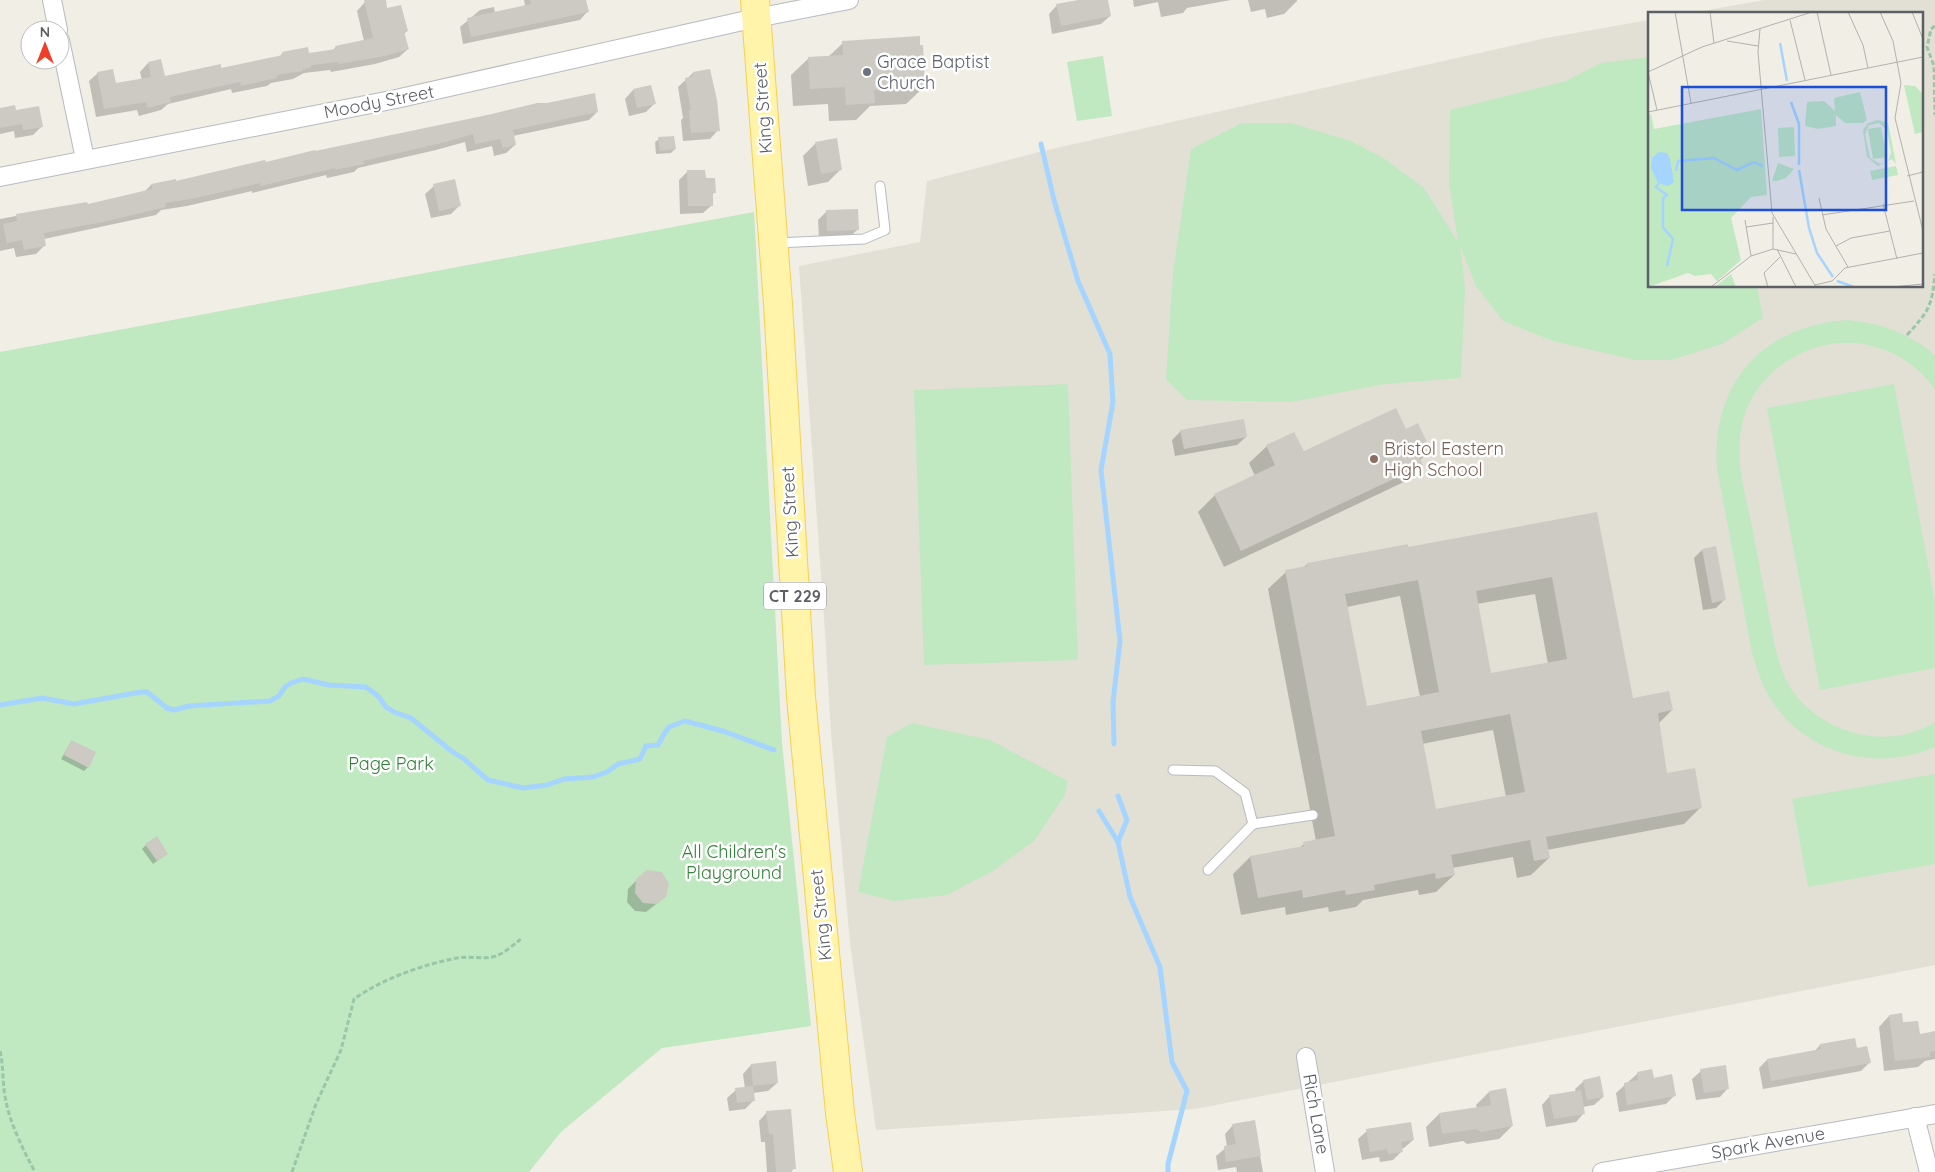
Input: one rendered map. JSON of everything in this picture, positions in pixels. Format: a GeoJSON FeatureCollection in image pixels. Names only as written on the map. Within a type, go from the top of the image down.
{"type":"FeatureCollection","features":[{"type":"Feature","properties":{"kind":"main road","name":"King Street"},"geometry":{"type":"LineString","coordinates":[[755,9],[773,243],[802,706],[839,1103],[848,1172]]}},
{"type":"Feature","properties":{"kind":"street"},"geometry":{"type":"LineString","coordinates":[[52,0],[56,20]]}},
{"type":"Feature","properties":{"kind":"street","name":"Moody Street"},"geometry":{"type":"LineString","coordinates":[[0,177],[396,99],[755,9],[849,0]]}},
{"type":"Feature","properties":{"kind":"street"},"geometry":{"type":"LineString","coordinates":[[66,70],[85,159]]}},
{"type":"Feature","properties":{"kind":"street","name":"Rich Lane"},"geometry":{"type":"LineString","coordinates":[[1306,1057],[1325,1172]]}},
{"type":"Feature","properties":{"kind":"street","name":"Spark Avenue"},"geometry":{"type":"LineString","coordinates":[[1602,1172],[1935,1114]]}},
{"type":"Feature","properties":{"kind":"street"},"geometry":{"type":"LineString","coordinates":[[1915,1117],[1929,1172]]}},
{"type":"Feature","properties":{"kind":"lane"},"geometry":{"type":"LineString","coordinates":[[773,243],[864,239],[885,230],[880,186]]}},
{"type":"Feature","properties":{"kind":"lane"},"geometry":{"type":"LineString","coordinates":[[1173,770],[1215,771],[1245,792],[1253,824]]}},
{"type":"Feature","properties":{"kind":"lane"},"geometry":{"type":"LineString","coordinates":[[1208,870],[1253,824],[1313,815]]}},
{"type":"Feature","properties":{"kind":"path"},"geometry":{"type":"LineString","coordinates":[[1935,26],[1931,29],[1928,47],[1934,66],[1935,115]]}},
{"type":"Feature","properties":{"kind":"path"},"geometry":{"type":"LineString","coordinates":[[1907,335],[1922,319],[1932,300],[1935,274]]}},
{"type":"Feature","properties":{"kind":"path"},"geometry":{"type":"LineString","coordinates":[[292,1172],[316,1104],[341,1050],[354,999],[367,990],[426,966],[459,958],[493,957],[521,939]]}},
{"type":"Feature","properties":{"kind":"path"},"geometry":{"type":"LineString","coordinates":[[0,1051],[4,1065],[3,1084],[6,1104],[28,1160],[35,1172]]}},
{"type":"Feature","properties":{"kind":"shaded area","name":"Bristol Eastern High School"},"geometry":{"type":"Polygon","coordinates":[[[1764,0],[1935,0],[1935,965],[1195,1109],[876,1130],[850,943],[831,733],[799,266],[920,242],[927,181],[1043,151],[1546,38],[1648,20],[1648,288],[1922,288],[1922,12],[1697,12],[1764,0]]]}},
{"type":"Feature","properties":{"kind":"green space"},"geometry":{"type":"Polygon","coordinates":[[[1103,56],[1112,116],[1077,121],[1067,62],[1103,56]]]}},
{"type":"Feature","properties":{"kind":"green space"},"geometry":{"type":"Polygon","coordinates":[[[1648,57],[1648,288],[1757,288],[1763,318],[1722,344],[1671,360],[1635,360],[1553,341],[1503,321],[1476,286],[1460,246],[1465,286],[1461,378],[1385,384],[1291,402],[1187,400],[1166,379],[1173,273],[1191,149],[1242,123],[1291,123],[1351,141],[1385,159],[1424,188],[1458,242],[1449,183],[1450,110],[1566,81],[1601,63],[1648,57]]]}},
{"type":"Feature","properties":{"kind":"green space","name":"Page Park"},"geometry":{"type":"Polygon","coordinates":[[[754,212],[782,743],[811,1026],[662,1048],[561,1132],[529,1172],[0,1172],[0,352],[754,212]]]}},
{"type":"Feature","properties":{"kind":"green space"},"geometry":{"type":"Polygon","coordinates":[[[1847,320],[1859,321],[1894,330],[1925,347],[1935,355],[1935,390],[1917,369],[1906,361],[1894,354],[1868,345],[1841,343],[1822,346],[1804,352],[1773,372],[1760,386],[1750,402],[1743,419],[1740,438],[1741,469],[1775,647],[1787,682],[1807,707],[1823,719],[1859,734],[1879,737],[1898,736],[1917,731],[1935,722],[1935,747],[1914,754],[1892,758],[1849,755],[1829,748],[1810,738],[1792,725],[1768,695],[1752,653],[1717,469],[1717,438],[1723,410],[1733,386],[1748,364],[1767,347],[1790,334],[1817,325],[1847,320]]]}},
{"type":"Feature","properties":{"kind":"green space"},"geometry":{"type":"Polygon","coordinates":[[[1068,384],[1078,660],[924,665],[914,390],[1068,384]]]}},
{"type":"Feature","properties":{"kind":"green space"},"geometry":{"type":"Polygon","coordinates":[[[1894,384],[1935,601],[1935,668],[1820,690],[1767,408],[1894,384]]]}},
{"type":"Feature","properties":{"kind":"green space"},"geometry":{"type":"Polygon","coordinates":[[[912,723],[990,740],[1068,781],[1065,795],[1035,840],[993,871],[947,895],[894,901],[858,892],[887,737],[912,723]]]}},
{"type":"Feature","properties":{"kind":"green space"},"geometry":{"type":"Polygon","coordinates":[[[1935,774],[1935,864],[1808,887],[1792,799],[1935,774]]]}},
{"type":"Feature","properties":{"kind":"building"},"geometry":{"type":"Polygon","coordinates":[[[364,0],[386,0],[387,8],[401,5],[408,31],[404,32],[409,49],[385,56],[339,64],[339,62],[312,65],[310,68],[303,69],[303,71],[277,75],[277,78],[241,86],[240,82],[170,97],[171,102],[147,108],[146,102],[104,109],[97,72],[113,69],[116,83],[151,77],[148,62],[161,59],[165,76],[221,64],[221,68],[283,55],[282,52],[308,47],[309,53],[336,49],[335,46],[373,38],[364,0]]]}},
{"type":"Feature","properties":{"kind":"building"},"geometry":{"type":"Polygon","coordinates":[[[530,0],[586,0],[589,12],[471,37],[467,18],[531,4],[530,0]]]}},
{"type":"Feature","properties":{"kind":"building"},"geometry":{"type":"Polygon","coordinates":[[[1078,0],[1108,0],[1111,16],[1061,26],[1056,4],[1078,0]]]}},
{"type":"Feature","properties":{"kind":"building","name":"Grace Baptist Church"},"geometry":{"type":"Polygon","coordinates":[[[920,36],[920,45],[923,45],[925,87],[874,90],[875,103],[846,105],[845,87],[810,89],[808,57],[843,55],[842,41],[920,36]]]}},
{"type":"Feature","properties":{"kind":"building"},"geometry":{"type":"Polygon","coordinates":[[[710,69],[717,100],[720,131],[691,133],[689,110],[691,110],[685,78],[693,76],[693,72],[710,69]]]}},
{"type":"Feature","properties":{"kind":"building"},"geometry":{"type":"Polygon","coordinates":[[[651,85],[656,104],[637,108],[633,89],[651,85]]]}},
{"type":"Feature","properties":{"kind":"building"},"geometry":{"type":"Polygon","coordinates":[[[595,93],[598,112],[513,130],[516,145],[503,148],[500,139],[475,144],[473,134],[363,161],[364,164],[335,170],[335,168],[261,186],[260,183],[165,203],[166,207],[103,222],[44,233],[46,246],[24,250],[22,240],[7,243],[3,224],[17,221],[16,214],[87,202],[88,204],[152,189],[151,184],[176,179],[176,181],[265,160],[266,162],[537,103],[547,103],[595,93]]]}},
{"type":"Feature","properties":{"kind":"building"},"geometry":{"type":"Polygon","coordinates":[[[15,105],[16,110],[39,106],[43,127],[23,130],[22,124],[0,128],[0,108],[15,105]]]}},
{"type":"Feature","properties":{"kind":"building"},"geometry":{"type":"Polygon","coordinates":[[[674,136],[676,149],[660,151],[658,137],[674,136]]]}},
{"type":"Feature","properties":{"kind":"building"},"geometry":{"type":"Polygon","coordinates":[[[837,138],[842,170],[821,174],[815,142],[837,138]]]}},
{"type":"Feature","properties":{"kind":"building"},"geometry":{"type":"Polygon","coordinates":[[[687,170],[705,170],[706,178],[715,178],[716,193],[713,193],[713,206],[688,206],[687,170]]]}},
{"type":"Feature","properties":{"kind":"building"},"geometry":{"type":"Polygon","coordinates":[[[455,179],[461,206],[439,211],[433,184],[455,179]]]}},
{"type":"Feature","properties":{"kind":"building"},"geometry":{"type":"Polygon","coordinates":[[[858,209],[859,230],[827,231],[826,210],[858,209]]]}},
{"type":"Feature","properties":{"kind":"building"},"geometry":{"type":"Polygon","coordinates":[[[1396,408],[1406,429],[1418,423],[1431,451],[1419,457],[1423,465],[1241,551],[1214,494],[1275,465],[1266,445],[1294,432],[1304,451],[1396,408]]]}},
{"type":"Feature","properties":{"kind":"building"},"geometry":{"type":"Polygon","coordinates":[[[1244,419],[1247,437],[1184,449],[1180,430],[1244,419]]]}},
{"type":"Feature","properties":{"kind":"building"},"geometry":{"type":"Polygon","coordinates":[[[1597,512],[1633,698],[1669,691],[1673,710],[1658,713],[1667,773],[1695,768],[1702,808],[1546,837],[1550,858],[1534,861],[1530,840],[1451,855],[1455,875],[1436,879],[1435,873],[1374,885],[1375,890],[1346,895],[1345,890],[1303,898],[1302,890],[1258,898],[1250,856],[1304,846],[1303,842],[1335,836],[1285,570],[1307,566],[1307,563],[1408,544],[1408,547],[1597,512]],[[1552,577],[1476,591],[1491,673],[1567,659],[1552,577]],[[1418,580],[1345,594],[1367,706],[1439,692],[1418,580]],[[1510,714],[1421,731],[1436,809],[1525,792],[1510,714]]]}},
{"type":"Feature","properties":{"kind":"building"},"geometry":{"type":"Polygon","coordinates":[[[1716,546],[1726,600],[1712,603],[1702,549],[1716,546]]]}},
{"type":"Feature","properties":{"kind":"building"},"geometry":{"type":"Polygon","coordinates":[[[71,740],[96,752],[89,768],[64,755],[71,740]]]}},
{"type":"Feature","properties":{"kind":"building"},"geometry":{"type":"Polygon","coordinates":[[[157,836],[168,854],[157,861],[145,844],[157,836]]]}},
{"type":"Feature","properties":{"kind":"building"},"geometry":{"type":"Polygon","coordinates":[[[647,870],[662,872],[669,884],[666,897],[656,904],[643,903],[635,893],[636,879],[647,870]]]}},
{"type":"Feature","properties":{"kind":"building"},"geometry":{"type":"Polygon","coordinates":[[[1902,1013],[1903,1022],[1918,1021],[1920,1034],[1935,1031],[1935,1051],[1930,1052],[1930,1057],[1895,1061],[1889,1015],[1902,1013]]]}},
{"type":"Feature","properties":{"kind":"building"},"geometry":{"type":"Polygon","coordinates":[[[1855,1038],[1857,1048],[1867,1046],[1871,1063],[1771,1081],[1767,1059],[1821,1049],[1820,1044],[1855,1038]]]}},
{"type":"Feature","properties":{"kind":"building"},"geometry":{"type":"Polygon","coordinates":[[[776,1061],[778,1083],[753,1086],[751,1064],[776,1061]]]}},
{"type":"Feature","properties":{"kind":"building"},"geometry":{"type":"Polygon","coordinates":[[[1726,1065],[1729,1089],[1704,1093],[1700,1069],[1726,1065]]]}},
{"type":"Feature","properties":{"kind":"building"},"geometry":{"type":"Polygon","coordinates":[[[1652,1069],[1654,1078],[1672,1074],[1676,1096],[1627,1105],[1624,1083],[1638,1080],[1637,1072],[1652,1069]]]}},
{"type":"Feature","properties":{"kind":"building"},"geometry":{"type":"Polygon","coordinates":[[[1600,1076],[1604,1097],[1587,1100],[1583,1080],[1600,1076]]]}},
{"type":"Feature","properties":{"kind":"building"},"geometry":{"type":"Polygon","coordinates":[[[753,1086],[755,1101],[737,1103],[735,1088],[753,1086]]]}},
{"type":"Feature","properties":{"kind":"building"},"geometry":{"type":"Polygon","coordinates":[[[1506,1088],[1513,1126],[1481,1132],[1476,1129],[1442,1134],[1439,1113],[1491,1105],[1489,1091],[1506,1088]]]}},
{"type":"Feature","properties":{"kind":"building"},"geometry":{"type":"Polygon","coordinates":[[[1581,1090],[1585,1114],[1554,1119],[1549,1095],[1581,1090]]]}},
{"type":"Feature","properties":{"kind":"building"},"geometry":{"type":"Polygon","coordinates":[[[791,1109],[796,1169],[792,1169],[792,1172],[776,1172],[773,1134],[769,1134],[766,1111],[791,1109]]]}},
{"type":"Feature","properties":{"kind":"building"},"geometry":{"type":"Polygon","coordinates":[[[1255,1120],[1261,1156],[1226,1162],[1224,1146],[1236,1144],[1232,1124],[1255,1120]]]}},
{"type":"Feature","properties":{"kind":"building"},"geometry":{"type":"Polygon","coordinates":[[[1411,1122],[1414,1140],[1401,1142],[1403,1152],[1388,1154],[1387,1149],[1370,1152],[1366,1129],[1411,1122]]]}},
{"type":"Feature","properties":{"kind":"waterway"},"geometry":{"type":"LineString","coordinates":[[1041,144],[1054,200],[1078,281],[1110,354],[1113,402],[1101,470],[1120,641],[1113,702],[1114,744]]}},
{"type":"Feature","properties":{"kind":"waterway"},"geometry":{"type":"LineString","coordinates":[[0,705],[42,698],[74,704],[147,692],[167,708],[174,710],[189,706],[270,701],[279,696],[285,687],[303,679],[329,685],[366,687],[378,696],[386,707],[411,718],[488,780],[523,788],[547,785],[564,779],[593,777],[607,772],[618,764],[640,759],[646,746],[658,745],[669,727],[685,721],[723,731],[774,750]]}},
{"type":"Feature","properties":{"kind":"waterway"},"geometry":{"type":"LineString","coordinates":[[1118,796],[1127,820],[1118,842],[1130,897],[1160,967],[1172,1062],[1187,1091],[1168,1164],[1168,1172]]}},
{"type":"Feature","properties":{"kind":"waterway"},"geometry":{"type":"LineString","coordinates":[[1099,811],[1118,842]]}},
{"type":"Feature","properties":{"kind":"place","name":"Grace Baptist Church"},"geometry":{"type":"Point","coordinates":[867,72]}},
{"type":"Feature","properties":{"kind":"place","name":"Bristol Eastern High School"},"geometry":{"type":"Point","coordinates":[1374,459]}},
{"type":"Feature","properties":{"kind":"park label","name":"All Children's Playground"},"geometry":{"type":"Point","coordinates":[734,862]}}]}
